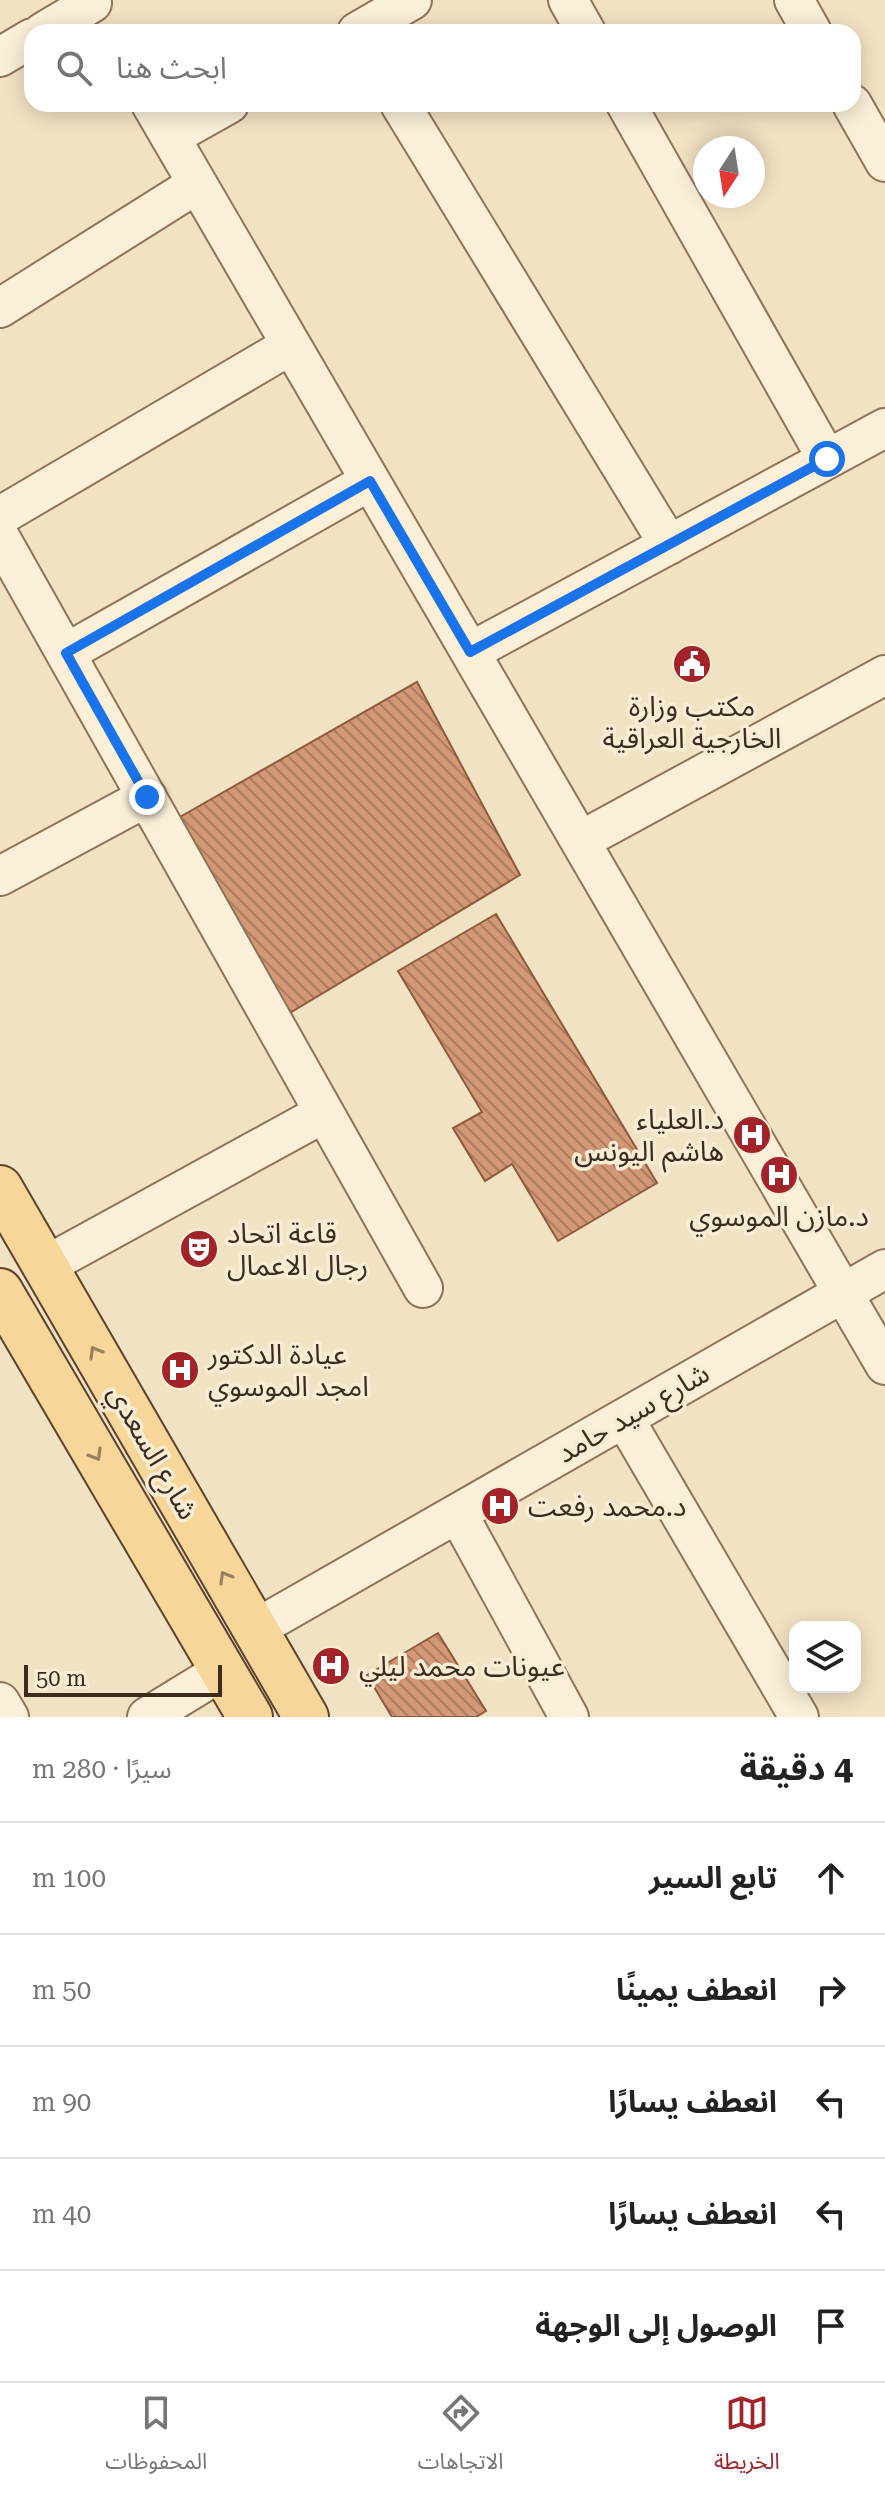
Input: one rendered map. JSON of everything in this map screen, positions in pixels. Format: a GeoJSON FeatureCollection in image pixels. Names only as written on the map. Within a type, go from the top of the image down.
{"type":"FeatureCollection","features":[{"type":"Feature","properties":{"kind":"main road","name":"شارع السعدي"},"geometry":{"type":"LineString","coordinates":[[0,1188],[306,1717]]}},
{"type":"Feature","properties":{"kind":"main road","name":"شارع السعدي"},"geometry":{"type":"LineString","coordinates":[[0,1291],[250,1717]]}},
{"type":"Feature","properties":{"kind":"street"},"geometry":{"type":"LineString","coordinates":[[371,24],[412,0]]}},
{"type":"Feature","properties":{"kind":"street"},"geometry":{"type":"LineString","coordinates":[[568,0],[582,24]]}},
{"type":"Feature","properties":{"kind":"street"},"geometry":{"type":"LineString","coordinates":[[794,0],[808,24]]}},
{"type":"Feature","properties":{"kind":"street"},"geometry":{"type":"LineString","coordinates":[[65,24],[97,12]]}},
{"type":"Feature","properties":{"kind":"street"},"geometry":{"type":"LineString","coordinates":[[0,57],[24,43]]}},
{"type":"Feature","properties":{"kind":"street"},"geometry":{"type":"LineString","coordinates":[[156,112],[885,1365]]}},
{"type":"Feature","properties":{"kind":"street"},"geometry":{"type":"LineString","coordinates":[[170,137],[215,112]]}},
{"type":"Feature","properties":{"kind":"street"},"geometry":{"type":"LineString","coordinates":[[405,112],[669,545]]}},
{"type":"Feature","properties":{"kind":"street"},"geometry":{"type":"LineString","coordinates":[[631,112],[827,459]]}},
{"type":"Feature","properties":{"kind":"street"},"geometry":{"type":"LineString","coordinates":[[857,112],[885,162]]}},
{"type":"Feature","properties":{"kind":"street"},"geometry":{"type":"LineString","coordinates":[[0,308],[197,184]]}},
{"type":"Feature","properties":{"kind":"street"},"geometry":{"type":"LineString","coordinates":[[0,516],[291,345]]}},
{"type":"Feature","properties":{"kind":"street"},"geometry":{"type":"LineString","coordinates":[[470,652],[885,428]]}},
{"type":"Feature","properties":{"kind":"street"},"geometry":{"type":"LineString","coordinates":[[66,653],[370,481]]}},
{"type":"Feature","properties":{"kind":"street"},"geometry":{"type":"LineString","coordinates":[[0,537],[423,1288]]}},
{"type":"Feature","properties":{"kind":"street"},"geometry":{"type":"LineString","coordinates":[[580,841],[883,681]]}},
{"type":"Feature","properties":{"kind":"street"},"geometry":{"type":"LineString","coordinates":[[0,876],[147,797]]}},
{"type":"Feature","properties":{"kind":"street"},"geometry":{"type":"LineString","coordinates":[[45,1266],[324,1113]]}},
{"type":"Feature","properties":{"kind":"street","name":"شارع سيد حامد"},"geometry":{"type":"LineString","coordinates":[[255,1629],[885,1269]]}},
{"type":"Feature","properties":{"kind":"street"},"geometry":{"type":"LineString","coordinates":[[624,1418],[799,1717]]}},
{"type":"Feature","properties":{"kind":"street"},"geometry":{"type":"LineString","coordinates":[[458,1514],[569,1717]]}},
{"type":"Feature","properties":{"kind":"street"},"geometry":{"type":"LineString","coordinates":[[147,1717],[222,1671]]}},
{"type":"Feature","properties":{"kind":"street"},"geometry":{"type":"LineString","coordinates":[[0,1702],[9,1717]]}},
{"type":"Feature","properties":{"kind":"building"},"geometry":{"type":"Polygon","coordinates":[[[417,682],[520,875],[283,1017],[171,822],[417,682]]]}},
{"type":"Feature","properties":{"kind":"building"},"geometry":{"type":"Polygon","coordinates":[[[496,914],[657,1183],[558,1241],[512,1164],[485,1181],[453,1128],[482,1112],[398,971],[496,914]]]}},
{"type":"Feature","properties":{"kind":"building"},"geometry":{"type":"Polygon","coordinates":[[[438,1633],[486,1711],[476,1717],[392,1717],[367,1675],[438,1633]]]}},
{"type":"Feature","properties":{"kind":"place","name":"مكتب وزارة الخارجية العراقية"},"geometry":{"type":"Point","coordinates":[692,664]}},
{"type":"Feature","properties":{"kind":"place","name":"د.العلياء هاشم اليونس"},"geometry":{"type":"Point","coordinates":[752,1135]}},
{"type":"Feature","properties":{"kind":"place","name":"د.مازن الموسوي"},"geometry":{"type":"Point","coordinates":[779,1175]}},
{"type":"Feature","properties":{"kind":"place","name":"قاعة اتحاد رجال الاعمال"},"geometry":{"type":"Point","coordinates":[199,1249]}},
{"type":"Feature","properties":{"kind":"place","name":"عيادة الدكتور امجد الموسوي"},"geometry":{"type":"Point","coordinates":[180,1370]}},
{"type":"Feature","properties":{"kind":"place","name":"د.محمد رفعت"},"geometry":{"type":"Point","coordinates":[500,1506]}},
{"type":"Feature","properties":{"kind":"place","name":"عيونات محمد ليلي"},"geometry":{"type":"Point","coordinates":[331,1666]}},
{"type":"Feature","properties":{"kind":"route"},"geometry":{"type":"LineString","coordinates":[[147,797],[66,653],[370,481],[470,652],[827,459]]}}]}
